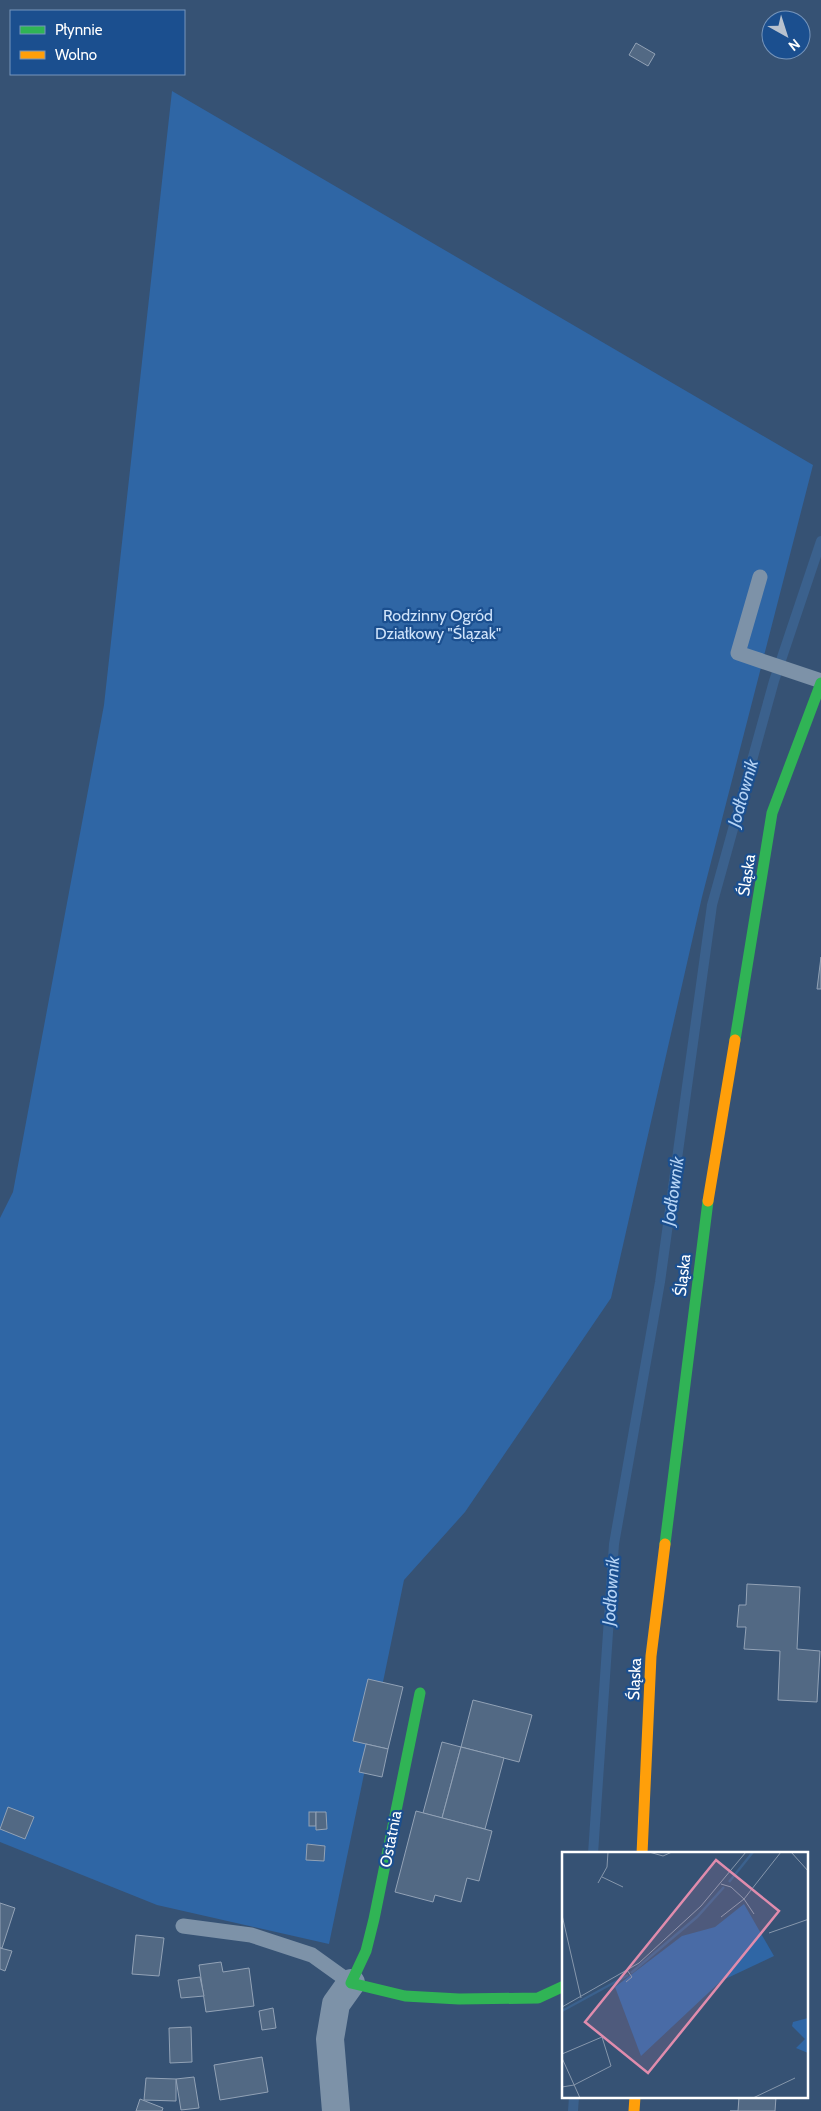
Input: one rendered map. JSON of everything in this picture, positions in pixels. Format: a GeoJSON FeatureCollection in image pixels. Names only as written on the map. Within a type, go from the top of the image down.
{"type":"FeatureCollection","features":[{"type":"Feature","properties":{"kind":"street","name":"Śląska"},"geometry":{"type":"LineString","coordinates":[[642,1852],[651,1656],[703,1234],[772,814],[821,682]]}},
{"type":"Feature","properties":{"kind":"street","name":"Ostatnia"},"geometry":{"type":"LineString","coordinates":[[336,2111],[330,2039],[336,2004],[351,1983],[366,1951],[420,1692]]}},
{"type":"Feature","properties":{"kind":"street"},"geometry":{"type":"LineString","coordinates":[[351,1983],[405,1996],[459,1998],[538,1998],[562,1987]]}},
{"type":"Feature","properties":{"kind":"street"},"geometry":{"type":"LineString","coordinates":[[634,2111],[635,2098]]}},
{"type":"Feature","properties":{"kind":"lane"},"geometry":{"type":"LineString","coordinates":[[760,577],[738,653],[821,682]]}},
{"type":"Feature","properties":{"kind":"lane"},"geometry":{"type":"LineString","coordinates":[[183,1926],[251,1935],[312,1955],[351,1983]]}},
{"type":"Feature","properties":{"kind":"green space","name":"Rodzinny Ogród Działkowy \"Ślązak\""},"geometry":{"type":"Polygon","coordinates":[[[172,91],[813,465],[702,897],[611,1298],[465,1512],[404,1580],[329,1944],[157,1905],[0,1842],[0,1218],[13,1192],[104,705],[172,91]]]}},
{"type":"Feature","properties":{"kind":"building"},"geometry":{"type":"Polygon","coordinates":[[[636,43],[655,54],[648,66],[629,55],[636,43]]]}},
{"type":"Feature","properties":{"kind":"building"},"geometry":{"type":"Polygon","coordinates":[[[821,957],[821,989],[817,989],[821,957]]]}},
{"type":"Feature","properties":{"kind":"building"},"geometry":{"type":"Polygon","coordinates":[[[747,1584],[800,1587],[797,1649],[820,1651],[817,1702],[778,1700],[780,1651],[744,1649],[746,1627],[737,1627],[739,1605],[746,1605],[747,1584]]]}},
{"type":"Feature","properties":{"kind":"building"},"geometry":{"type":"Polygon","coordinates":[[[368,1679],[403,1687],[388,1749],[353,1741],[368,1679]]]}},
{"type":"Feature","properties":{"kind":"building"},"geometry":{"type":"Polygon","coordinates":[[[473,1700],[532,1715],[519,1762],[461,1747],[473,1700]]]}},
{"type":"Feature","properties":{"kind":"building"},"geometry":{"type":"Polygon","coordinates":[[[442,1742],[461,1747],[442,1818],[423,1813],[442,1742]]]}},
{"type":"Feature","properties":{"kind":"building"},"geometry":{"type":"Polygon","coordinates":[[[366,1744],[388,1749],[382,1777],[359,1772],[366,1744]]]}},
{"type":"Feature","properties":{"kind":"building"},"geometry":{"type":"Polygon","coordinates":[[[461,1747],[504,1758],[485,1829],[442,1818],[461,1747]]]}},
{"type":"Feature","properties":{"kind":"building"},"geometry":{"type":"Polygon","coordinates":[[[8,1807],[34,1817],[25,1839],[0,1829],[8,1807]]]}},
{"type":"Feature","properties":{"kind":"building"},"geometry":{"type":"Polygon","coordinates":[[[416,1811],[492,1831],[479,1881],[467,1878],[461,1902],[435,1895],[433,1902],[395,1892],[416,1811]]]}},
{"type":"Feature","properties":{"kind":"building"},"geometry":{"type":"Polygon","coordinates":[[[309,1812],[316,1812],[316,1826],[309,1826],[309,1812]]]}},
{"type":"Feature","properties":{"kind":"building"},"geometry":{"type":"Polygon","coordinates":[[[316,1812],[326,1812],[327,1829],[316,1830],[316,1812]]]}},
{"type":"Feature","properties":{"kind":"building"},"geometry":{"type":"Polygon","coordinates":[[[307,1844],[325,1846],[324,1861],[306,1860],[307,1844]]]}},
{"type":"Feature","properties":{"kind":"building"},"geometry":{"type":"Polygon","coordinates":[[[0,1903],[15,1908],[2,1948],[0,1948],[0,1903]]]}},
{"type":"Feature","properties":{"kind":"building"},"geometry":{"type":"Polygon","coordinates":[[[136,1935],[164,1938],[159,1976],[132,1974],[136,1935]]]}},
{"type":"Feature","properties":{"kind":"building"},"geometry":{"type":"Polygon","coordinates":[[[0,1948],[12,1951],[5,1971],[0,1969],[0,1948]]]}},
{"type":"Feature","properties":{"kind":"building"},"geometry":{"type":"Polygon","coordinates":[[[221,1962],[223,1972],[249,1968],[254,2006],[206,2012],[199,1965],[221,1962]]]}},
{"type":"Feature","properties":{"kind":"building"},"geometry":{"type":"Polygon","coordinates":[[[200,1977],[204,1996],[181,1998],[178,1980],[200,1977]]]}},
{"type":"Feature","properties":{"kind":"building"},"geometry":{"type":"Polygon","coordinates":[[[273,2008],[276,2028],[262,2030],[259,2011],[273,2008]]]}},
{"type":"Feature","properties":{"kind":"building"},"geometry":{"type":"Polygon","coordinates":[[[191,2027],[192,2062],[170,2063],[169,2028],[191,2027]]]}},
{"type":"Feature","properties":{"kind":"building"},"geometry":{"type":"Polygon","coordinates":[[[262,2057],[268,2092],[220,2100],[214,2065],[262,2057]]]}},
{"type":"Feature","properties":{"kind":"building"},"geometry":{"type":"Polygon","coordinates":[[[194,2077],[199,2108],[181,2110],[176,2079],[194,2077]]]}},
{"type":"Feature","properties":{"kind":"building"},"geometry":{"type":"Polygon","coordinates":[[[146,2078],[176,2079],[176,2101],[144,2100],[146,2078]]]}},
{"type":"Feature","properties":{"kind":"building"},"geometry":{"type":"Polygon","coordinates":[[[739,2098],[776,2098],[775,2111],[738,2111],[739,2098]]]}},
{"type":"Feature","properties":{"kind":"building"},"geometry":{"type":"Polygon","coordinates":[[[140,2099],[163,2108],[162,2111],[136,2111],[140,2099]]]}},
{"type":"Feature","properties":{"kind":"waterway","name":"Jodłownik"},"geometry":{"type":"LineString","coordinates":[[593,1852],[614,1544],[660,1282],[712,905],[774,681],[821,541]]}},
{"type":"Feature","properties":{"kind":"waterway","name":"Jodłownik"},"geometry":{"type":"LineString","coordinates":[[573,2111],[574,2098]]}},
{"type":"Feature","properties":{"kind":"traffic: fast"},"geometry":{"type":"LineString","coordinates":[[735,1040],[772,813],[821,683]]}},
{"type":"Feature","properties":{"kind":"traffic: fast"},"geometry":{"type":"LineString","coordinates":[[665,1544],[708,1201]]}},
{"type":"Feature","properties":{"kind":"traffic: fast"},"geometry":{"type":"LineString","coordinates":[[420,1693],[374,1919],[366,1951],[351,1983],[405,1996],[459,1999],[538,1998],[562,1987]]}},
{"type":"Feature","properties":{"kind":"traffic: slow"},"geometry":{"type":"LineString","coordinates":[[708,1201],[735,1040]]}},
{"type":"Feature","properties":{"kind":"traffic: slow"},"geometry":{"type":"LineString","coordinates":[[642,1852],[651,1656],[665,1544]]}},
{"type":"Feature","properties":{"kind":"traffic: slow"},"geometry":{"type":"LineString","coordinates":[[634,2111],[635,2098]]}}]}
